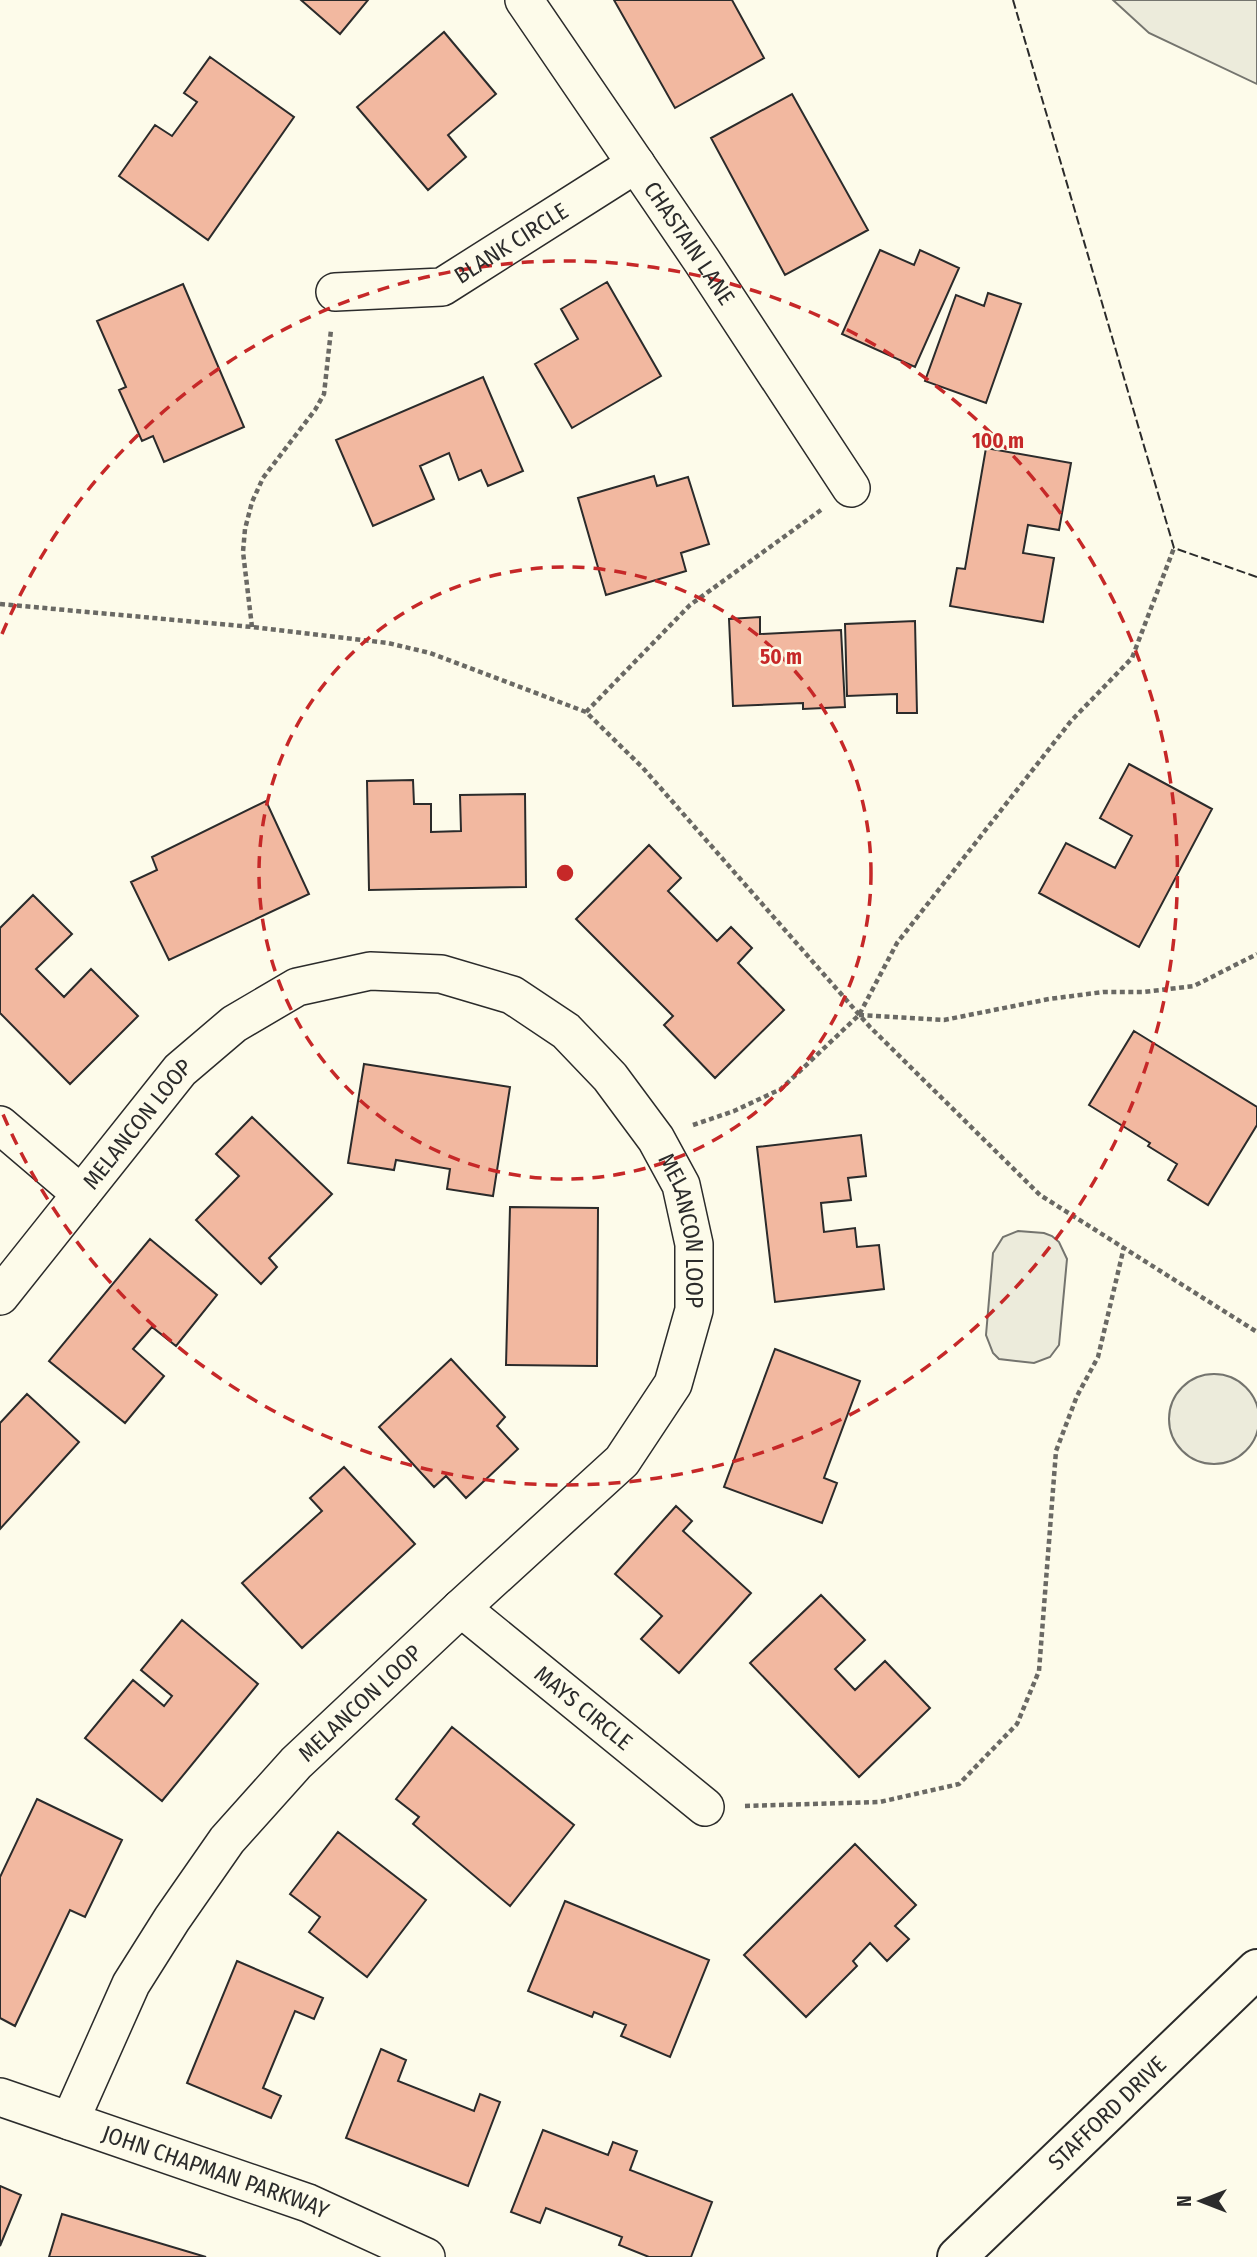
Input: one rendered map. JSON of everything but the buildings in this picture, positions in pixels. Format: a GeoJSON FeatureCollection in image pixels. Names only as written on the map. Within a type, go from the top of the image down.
{"type":"FeatureCollection","features":[{"type":"Feature","properties":{"kind":"street","name":"CHASTAIN LANE"},"geometry":{"type":"LineString","coordinates":[[524,0],[851,488]]}},
{"type":"Feature","properties":{"kind":"street","name":"BLANK CIRCLE"},"geometry":{"type":"LineString","coordinates":[[335,292],[442,287],[636,164]]}},
{"type":"Feature","properties":{"kind":"street","name":"MELANCON LOOP"},"geometry":{"type":"LineString","coordinates":[[0,1296],[180,1070],[234,1024],[297,987],[370,971],[441,974],[512,995],[566,1031],[610,1077],[656,1139],[681,1185],[694,1244],[694,1310],[673,1384],[622,1461],[296,1763],[227,1840],[131,1984],[70,2121]]}},
{"type":"Feature","properties":{"kind":"street"},"geometry":{"type":"LineString","coordinates":[[0,1125],[81,1194]]}},
{"type":"Feature","properties":{"kind":"street","name":"MAYS CIRCLE"},"geometry":{"type":"LineString","coordinates":[[461,1608],[705,1807]]}},
{"type":"Feature","properties":{"kind":"street","name":"STAFFORD DRIVE"},"geometry":{"type":"LineString","coordinates":[[957,2257],[1257,1969]]}},
{"type":"Feature","properties":{"kind":"street","name":"JOHN CHAPMAN PARKWAY"},"geometry":{"type":"LineString","coordinates":[[0,2097],[308,2203],[426,2257]]}},
{"type":"Feature","properties":{"kind":"path"},"geometry":{"type":"LineString","coordinates":[[252,627],[243,552],[245,529],[252,502],[263,478],[316,410],[324,394],[335,292]]}},
{"type":"Feature","properties":{"kind":"path"},"geometry":{"type":"LineString","coordinates":[[586,712],[690,605],[851,488]]}},
{"type":"Feature","properties":{"kind":"path"},"geometry":{"type":"LineString","coordinates":[[656,1139],[734,1111],[781,1089],[859,1015],[897,943],[1071,721],[1132,658],[1174,548]]}},
{"type":"Feature","properties":{"kind":"path"},"geometry":{"type":"LineString","coordinates":[[0,604],[252,627],[388,643],[430,653],[586,712],[643,768],[859,1015],[1040,1195],[1257,1332]]}},
{"type":"Feature","properties":{"kind":"path"},"geometry":{"type":"LineString","coordinates":[[859,1015],[944,1020],[1103,992],[1143,992],[1194,986],[1257,954]]}},
{"type":"Feature","properties":{"kind":"path"},"geometry":{"type":"LineString","coordinates":[[705,1807],[880,1802],[958,1784],[1017,1724],[1039,1671],[1056,1451],[1077,1396],[1098,1357],[1124,1247]]}},
{"type":"Feature","properties":{"kind":"shaded area"},"geometry":{"type":"Polygon","coordinates":[[[1113,0],[1257,0],[1257,84],[1149,33],[1113,0]]]}},
{"type":"Feature","properties":{"kind":"shaded area"},"geometry":{"type":"Polygon","coordinates":[[[1018,1231],[1052,1236],[1059,1242],[1067,1259],[1059,1345],[1050,1357],[1034,1363],[999,1359],[993,1353],[986,1335],[993,1253],[1003,1237],[1018,1231]]]}},
{"type":"Feature","properties":{"kind":"shaded area"},"geometry":{"type":"Polygon","coordinates":[[[1214,1374],[1231,1377],[1246,1387],[1256,1402],[1259,1419],[1256,1436],[1246,1451],[1231,1461],[1214,1464],[1197,1461],[1182,1451],[1172,1436],[1169,1419],[1172,1402],[1182,1387],[1197,1377],[1214,1374]]]}},
{"type":"Feature","properties":{"kind":"fence"},"geometry":{"type":"LineString","coordinates":[[1013,0],[1174,548],[1257,577]]}}]}
